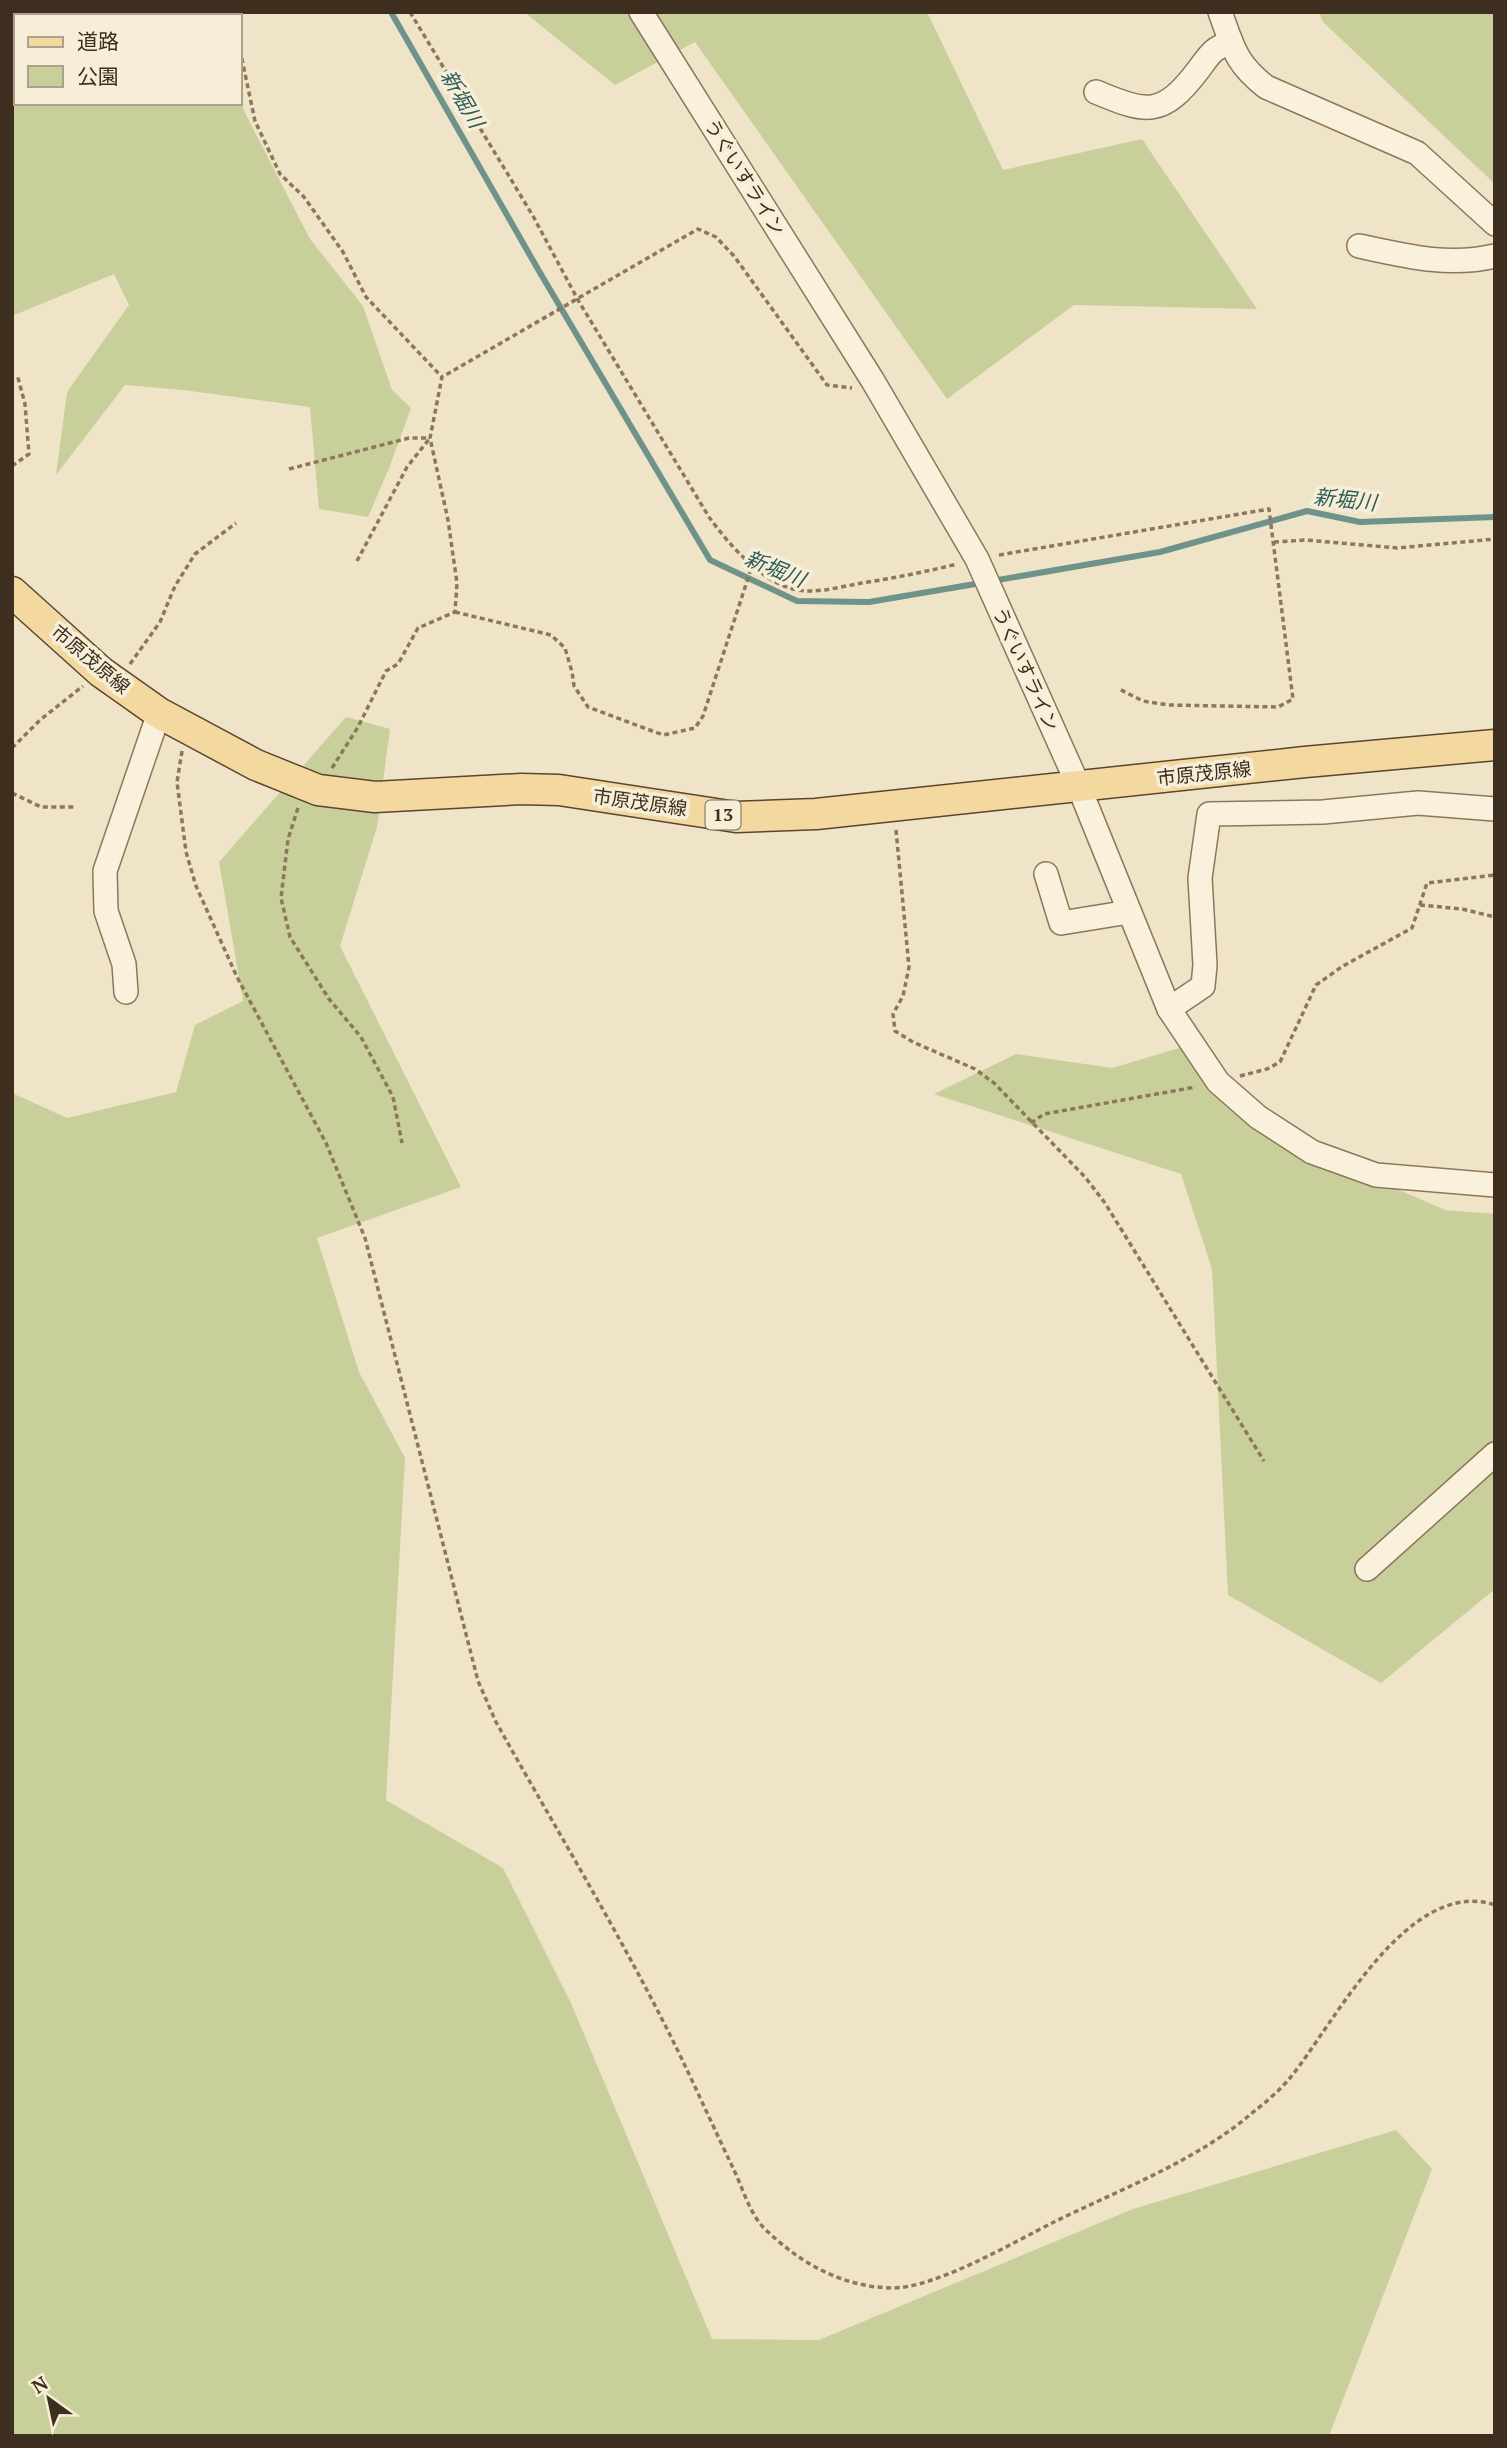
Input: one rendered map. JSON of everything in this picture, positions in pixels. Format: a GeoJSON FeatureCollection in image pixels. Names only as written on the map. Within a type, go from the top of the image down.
{"type":"FeatureCollection","features":[{"type":"Feature","properties":{"kind":"main road","name":"市原茂原線"},"geometry":{"type":"LineString","coordinates":[[12,592],[109,677],[186,729],[256,765],[311,788],[374,797],[521,789],[559,790],[736,817],[816,814],[1495,745]]}},
{"type":"Feature","properties":{"kind":"street","name":"うぐいすライン"},"geometry":{"type":"LineString","coordinates":[[641,12],[873,381],[977,559],[1079,787],[1170,1009],[1218,1082],[1258,1117],[1312,1152],[1376,1175],[1495,1185]]}},
{"type":"Feature","properties":{"kind":"street"},"geometry":{"type":"LineString","coordinates":[[1220,12],[1236,54],[1248,73],[1266,87],[1417,153],[1495,224]]}},
{"type":"Feature","properties":{"kind":"street"},"geometry":{"type":"LineString","coordinates":[[1096,92],[1138,108],[1155,107],[1167,102],[1189,82],[1212,49],[1231,42]]}},
{"type":"Feature","properties":{"kind":"street"},"geometry":{"type":"LineString","coordinates":[[1359,246],[1432,261],[1458,262],[1495,256]]}},
{"type":"Feature","properties":{"kind":"street"},"geometry":{"type":"LineString","coordinates":[[126,992],[124,964],[106,911],[105,871],[159,713]]}},
{"type":"Feature","properties":{"kind":"street"},"geometry":{"type":"LineString","coordinates":[[1170,1009],[1203,986],[1205,965],[1200,878],[1209,814],[1324,812],[1418,803],[1495,809]]}},
{"type":"Feature","properties":{"kind":"street"},"geometry":{"type":"LineString","coordinates":[[1046,874],[1061,923],[1129,912]]}},
{"type":"Feature","properties":{"kind":"street"},"geometry":{"type":"LineString","coordinates":[[1367,1569],[1495,1454]]}},
{"type":"Feature","properties":{"kind":"path"},"geometry":{"type":"LineString","coordinates":[[410,12],[533,216],[578,300],[709,517],[730,545],[752,566],[777,581],[808,592],[916,574],[977,559],[1269,509],[1293,699],[1278,707],[1168,705],[1143,701],[1119,689]]}},
{"type":"Feature","properties":{"kind":"path"},"geometry":{"type":"LineString","coordinates":[[242,59],[255,121],[280,174],[304,197],[343,252],[366,297],[442,377]]}},
{"type":"Feature","properties":{"kind":"path"},"geometry":{"type":"LineString","coordinates":[[455,612],[457,583],[448,520],[430,438],[442,377],[698,229],[716,237],[734,256],[827,385],[853,388],[873,381]]}},
{"type":"Feature","properties":{"kind":"path"},"geometry":{"type":"LineString","coordinates":[[12,466],[29,454],[25,404],[17,374]]}},
{"type":"Feature","properties":{"kind":"path"},"geometry":{"type":"LineString","coordinates":[[289,469],[409,438],[430,438]]}},
{"type":"Feature","properties":{"kind":"path"},"geometry":{"type":"LineString","coordinates":[[357,561],[407,467],[430,438]]}},
{"type":"Feature","properties":{"kind":"path"},"geometry":{"type":"LineString","coordinates":[[12,748],[40,720],[109,677],[160,622],[176,586],[195,554],[236,523]]}},
{"type":"Feature","properties":{"kind":"path"},"geometry":{"type":"LineString","coordinates":[[1273,542],[1306,540],[1396,548],[1495,539]]}},
{"type":"Feature","properties":{"kind":"path"},"geometry":{"type":"LineString","coordinates":[[402,1143],[393,1097],[368,1049],[329,999],[290,937],[281,898],[288,839],[311,788],[358,727],[386,671],[398,664],[418,628],[455,612],[551,635],[565,649],[574,687],[588,707],[663,735],[695,728],[703,716],[752,566]]}},
{"type":"Feature","properties":{"kind":"path"},"geometry":{"type":"LineString","coordinates":[[186,729],[177,782],[186,852],[196,886],[237,977],[326,1143],[365,1238],[478,1681],[502,1732],[664,2023],[759,2223],[787,2249],[828,2275],[863,2285],[895,2288],[945,2276],[1209,2146],[1250,2115],[1288,2081],[1376,1957],[1407,1930],[1436,1911],[1459,1902],[1482,1900],[1495,1905]]}},
{"type":"Feature","properties":{"kind":"path"},"geometry":{"type":"LineString","coordinates":[[12,793],[41,807],[75,807]]}},
{"type":"Feature","properties":{"kind":"path"},"geometry":{"type":"LineString","coordinates":[[894,807],[909,967],[903,996],[893,1014],[895,1031],[912,1042],[975,1069],[994,1083],[1085,1177],[1105,1203],[1264,1461]]}},
{"type":"Feature","properties":{"kind":"path"},"geometry":{"type":"LineString","coordinates":[[1031,1123],[1044,1114],[1218,1082],[1267,1069],[1280,1062],[1316,985],[1343,966],[1412,928],[1427,883],[1495,875]]}},
{"type":"Feature","properties":{"kind":"path"},"geometry":{"type":"LineString","coordinates":[[1420,905],[1462,909],[1495,917]]}},
{"type":"Feature","properties":{"kind":"green space"},"geometry":{"type":"Polygon","coordinates":[[[12,12],[205,12],[206,14],[14,14],[14,105],[242,104],[310,239],[363,306],[392,390],[411,408],[368,517],[319,509],[310,407],[125,385],[56,475],[67,392],[129,305],[114,274],[12,316],[12,12]]]}},
{"type":"Feature","properties":{"kind":"green space"},"geometry":{"type":"Polygon","coordinates":[[[524,12],[927,12],[1003,170],[1142,139],[1257,309],[1074,305],[947,399],[695,42],[615,85],[524,12]]]}},
{"type":"Feature","properties":{"kind":"green space"},"geometry":{"type":"Polygon","coordinates":[[[1319,12],[1495,12],[1495,184],[1323,22],[1319,12]]]}},
{"type":"Feature","properties":{"kind":"green space"},"geometry":{"type":"Polygon","coordinates":[[[346,717],[390,729],[377,827],[340,946],[461,1187],[317,1238],[359,1372],[405,1458],[386,1800],[503,1868],[571,2003],[712,2339],[819,2340],[1133,2209],[1396,2130],[1432,2169],[1329,2436],[12,2436],[12,1093],[67,1118],[176,1092],[195,1025],[243,1001],[219,862],[346,717]]]}},
{"type":"Feature","properties":{"kind":"green space"},"geometry":{"type":"Polygon","coordinates":[[[1193,1044],[1312,1152],[1445,1210],[1495,1214],[1495,1589],[1381,1683],[1228,1595],[1212,1269],[1181,1174],[934,1094],[1016,1054],[1112,1068],[1193,1044]]]}},
{"type":"Feature","properties":{"kind":"waterway","name":"新堀川"},"geometry":{"type":"LineString","coordinates":[[391,12],[539,271],[710,560],[797,601],[869,602],[981,583]]}},
{"type":"Feature","properties":{"kind":"waterway","name":"新堀川"},"geometry":{"type":"LineString","coordinates":[[992,581],[1160,552],[1307,511],[1360,522],[1495,517]]}}]}
